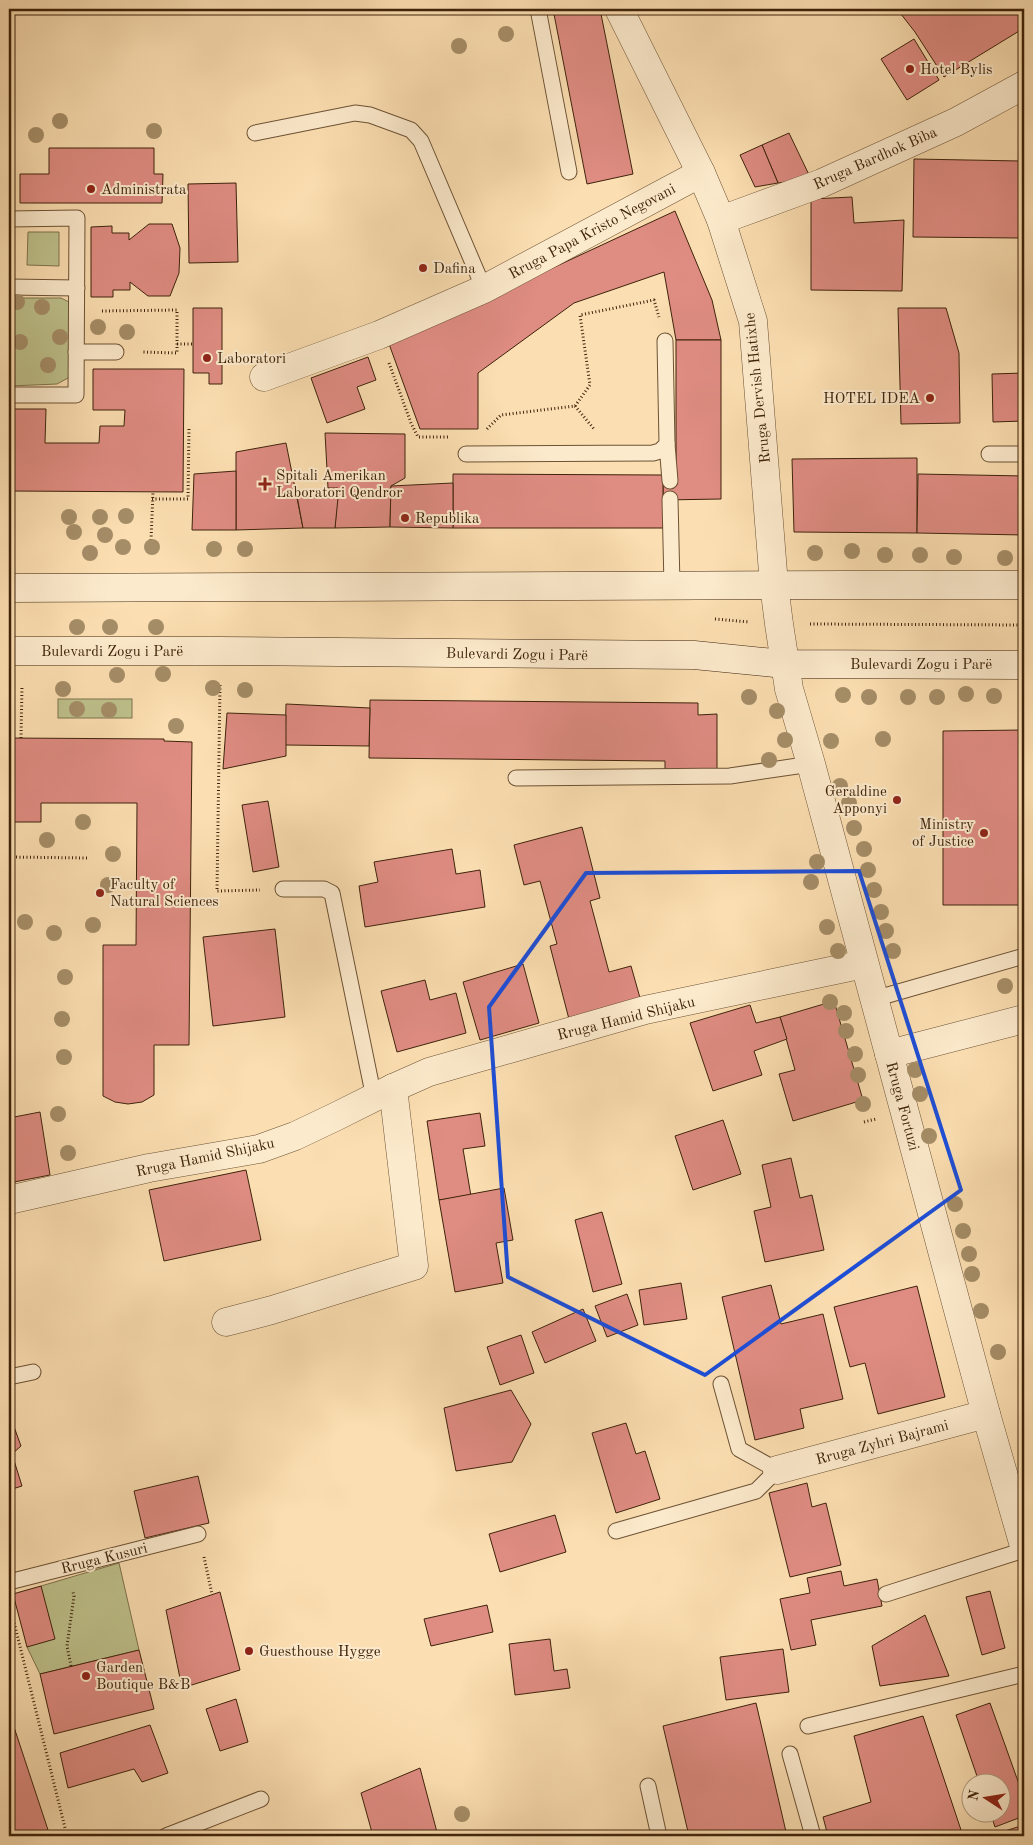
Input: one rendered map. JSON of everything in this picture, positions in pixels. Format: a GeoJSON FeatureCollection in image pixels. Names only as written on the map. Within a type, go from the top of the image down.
{"type":"FeatureCollection","features":[{"type":"Feature","properties":{"kind":"street","name":"Rruga Dervish Hatixhe"},"geometry":{"type":"LineString","coordinates":[[619,9],[701,173],[721,220],[753,321],[774,586],[784,664]]}},
{"type":"Feature","properties":{"kind":"street","name":"Rruga Bardhok Biba"},"geometry":{"type":"LineString","coordinates":[[721,220],[822,183],[956,122],[1024,85]]}},
{"type":"Feature","properties":{"kind":"street","name":"Rruga Papa Kristo Negovani"},"geometry":{"type":"LineString","coordinates":[[264,377],[379,334],[484,288],[701,173]]}},
{"type":"Feature","properties":{"kind":"street"},"geometry":{"type":"LineString","coordinates":[[9,588],[672,585],[1024,586]]}},
{"type":"Feature","properties":{"kind":"street","name":"Bulevardi Zogu i Parë"},"geometry":{"type":"LineString","coordinates":[[9,652],[219,651],[694,655],[784,664],[1024,665]]}},
{"type":"Feature","properties":{"kind":"street","name":"Rruga Fortuzi"},"geometry":{"type":"LineString","coordinates":[[784,664],[789,690],[811,764],[986,1414],[1024,1546]]}},
{"type":"Feature","properties":{"kind":"street","name":"Rruga Hamid Shijaku"},"geometry":{"type":"LineString","coordinates":[[9,1200],[149,1168],[258,1149],[294,1136],[429,1072],[646,1010],[864,964]]}},
{"type":"Feature","properties":{"kind":"street"},"geometry":{"type":"LineString","coordinates":[[889,1054],[1024,1020]]}},
{"type":"Feature","properties":{"kind":"street"},"geometry":{"type":"LineString","coordinates":[[226,1322],[272,1310],[414,1266],[384,1093]]}},
{"type":"Feature","properties":{"kind":"street","name":"Rruga Zyhri Bajrami"},"geometry":{"type":"LineString","coordinates":[[777,1470],[986,1414]]}},
{"type":"Feature","properties":{"kind":"lane"},"geometry":{"type":"LineString","coordinates":[[538,9],[570,172]]}},
{"type":"Feature","properties":{"kind":"lane"},"geometry":{"type":"LineString","coordinates":[[255,133],[355,113],[370,115],[411,130],[420,141],[484,288]]}},
{"type":"Feature","properties":{"kind":"lane"},"geometry":{"type":"LineString","coordinates":[[9,219],[77,218],[76,395],[9,395]]}},
{"type":"Feature","properties":{"kind":"lane"},"geometry":{"type":"LineString","coordinates":[[9,287],[77,288]]}},
{"type":"Feature","properties":{"kind":"lane"},"geometry":{"type":"LineString","coordinates":[[665,341],[667,444],[670,481]]}},
{"type":"Feature","properties":{"kind":"lane"},"geometry":{"type":"LineString","coordinates":[[76,352],[116,352]]}},
{"type":"Feature","properties":{"kind":"lane"},"geometry":{"type":"LineString","coordinates":[[466,454],[652,453],[660,452],[667,444]]}},
{"type":"Feature","properties":{"kind":"lane"},"geometry":{"type":"LineString","coordinates":[[989,454],[1024,454]]}},
{"type":"Feature","properties":{"kind":"lane"},"geometry":{"type":"LineString","coordinates":[[670,499],[672,585]]}},
{"type":"Feature","properties":{"kind":"lane"},"geometry":{"type":"LineString","coordinates":[[516,778],[730,776],[811,764]]}},
{"type":"Feature","properties":{"kind":"lane"},"geometry":{"type":"LineString","coordinates":[[283,889],[324,889],[332,893],[384,1093]]}},
{"type":"Feature","properties":{"kind":"lane"},"geometry":{"type":"LineString","coordinates":[[874,999],[1024,956]]}},
{"type":"Feature","properties":{"kind":"lane"},"geometry":{"type":"LineString","coordinates":[[9,1377],[33,1372]]}},
{"type":"Feature","properties":{"kind":"lane"},"geometry":{"type":"LineString","coordinates":[[616,1530],[756,1491],[777,1470],[739,1449],[721,1384]]}},
{"type":"Feature","properties":{"kind":"lane","name":"Rruga Kusuri"},"geometry":{"type":"LineString","coordinates":[[9,1582],[198,1534]]}},
{"type":"Feature","properties":{"kind":"lane"},"geometry":{"type":"LineString","coordinates":[[886,1594],[1024,1550]]}},
{"type":"Feature","properties":{"kind":"lane"},"geometry":{"type":"LineString","coordinates":[[808,1726],[1024,1674]]}},
{"type":"Feature","properties":{"kind":"lane"},"geometry":{"type":"LineString","coordinates":[[790,1754],[812,1836]]}},
{"type":"Feature","properties":{"kind":"lane"},"geometry":{"type":"LineString","coordinates":[[648,1786],[659,1836]]}},
{"type":"Feature","properties":{"kind":"lane"},"geometry":{"type":"LineString","coordinates":[[166,1836],[261,1799]]}},
{"type":"Feature","properties":{"kind":"path"},"geometry":{"type":"LineString","coordinates":[[484,432],[501,415],[575,406],[590,386],[580,315],[654,300],[660,321]]}},
{"type":"Feature","properties":{"kind":"path"},"geometry":{"type":"LineString","coordinates":[[76,312],[177,310],[177,353],[116,352]]}},
{"type":"Feature","properties":{"kind":"path"},"geometry":{"type":"LineString","coordinates":[[379,334],[411,423],[418,437],[457,436]]}},
{"type":"Feature","properties":{"kind":"path"},"geometry":{"type":"LineString","coordinates":[[177,344],[193,344]]}},
{"type":"Feature","properties":{"kind":"path"},"geometry":{"type":"LineString","coordinates":[[152,499],[188,500],[189,427]]}},
{"type":"Feature","properties":{"kind":"path"},"geometry":{"type":"LineString","coordinates":[[151,540],[152,492]]}},
{"type":"Feature","properties":{"kind":"path"},"geometry":{"type":"LineString","coordinates":[[220,685],[218,891],[283,889]]}},
{"type":"Feature","properties":{"kind":"path"},"geometry":{"type":"LineString","coordinates":[[21,738],[22,686]]}},
{"type":"Feature","properties":{"kind":"path"},"geometry":{"type":"LineString","coordinates":[[9,858],[88,858]]}},
{"type":"Feature","properties":{"kind":"path"},"geometry":{"type":"LineString","coordinates":[[198,1534],[212,1594]]}},
{"type":"Feature","properties":{"kind":"path"},"geometry":{"type":"LineString","coordinates":[[65,1568],[74,1596],[67,1646],[71,1666]]}},
{"type":"Feature","properties":{"kind":"path"},"geometry":{"type":"LineString","coordinates":[[9,1603],[67,1836]]}},
{"type":"Feature","properties":{"kind":"highlighted area"},"geometry":{"type":"Polygon","coordinates":[[[859,871],[961,1190],[705,1375],[508,1277],[489,1007],[586,873],[859,871]]]}},
{"type":"Feature","properties":{"kind":"green space"},"geometry":{"type":"Polygon","coordinates":[[[28,232],[59,232],[59,266],[27,265],[28,232]]]}},
{"type":"Feature","properties":{"kind":"green space"},"geometry":{"type":"Polygon","coordinates":[[[9,298],[61,298],[69,302],[71,372],[68,378],[57,384],[9,386],[9,298]]]}},
{"type":"Feature","properties":{"kind":"green space"},"geometry":{"type":"Polygon","coordinates":[[[58,699],[132,699],[132,718],[58,718],[58,699]]]}},
{"type":"Feature","properties":{"kind":"green space"},"geometry":{"type":"Polygon","coordinates":[[[119,1563],[139,1650],[40,1674],[27,1647],[41,1586],[119,1563]]]}},
{"type":"Feature","properties":{"kind":"building"},"geometry":{"type":"Polygon","coordinates":[[[553,9],[600,9],[633,174],[587,184],[553,9]]]}},
{"type":"Feature","properties":{"kind":"building"},"geometry":{"type":"Polygon","coordinates":[[[897,9],[1024,9],[1024,28],[944,77],[915,32],[897,9]]]}},
{"type":"Feature","properties":{"kind":"building","name":"Hotel Bylis"},"geometry":{"type":"Polygon","coordinates":[[[914,39],[939,80],[907,100],[881,59],[914,39]]]}},
{"type":"Feature","properties":{"kind":"building"},"geometry":{"type":"Polygon","coordinates":[[[789,133],[811,179],[778,183],[762,145],[789,133]]]}},
{"type":"Feature","properties":{"kind":"building"},"geometry":{"type":"Polygon","coordinates":[[[762,145],[778,183],[755,187],[740,155],[762,145]]]}},
{"type":"Feature","properties":{"kind":"building","name":"Administrata"},"geometry":{"type":"Polygon","coordinates":[[[49,148],[154,148],[154,174],[163,174],[162,203],[20,203],[20,174],[49,174],[49,148]]]}},
{"type":"Feature","properties":{"kind":"building"},"geometry":{"type":"Polygon","coordinates":[[[914,159],[1020,161],[1019,238],[913,237],[914,159]]]}},
{"type":"Feature","properties":{"kind":"building"},"geometry":{"type":"Polygon","coordinates":[[[236,183],[238,262],[189,263],[188,184],[236,183]]]}},
{"type":"Feature","properties":{"kind":"building"},"geometry":{"type":"Polygon","coordinates":[[[852,197],[854,223],[904,220],[902,291],[811,290],[811,199],[852,197]]]}},
{"type":"Feature","properties":{"kind":"building"},"geometry":{"type":"Polygon","coordinates":[[[675,211],[712,300],[721,340],[676,340],[664,272],[574,303],[478,373],[478,429],[420,429],[389,344],[675,211]]]}},
{"type":"Feature","properties":{"kind":"building"},"geometry":{"type":"Polygon","coordinates":[[[149,224],[172,224],[180,248],[179,273],[170,296],[148,296],[130,282],[130,290],[113,290],[113,297],[91,297],[91,227],[112,226],[112,233],[129,233],[129,240],[149,224]]]}},
{"type":"Feature","properties":{"kind":"building","name":"Laboratori"},"geometry":{"type":"Polygon","coordinates":[[[193,308],[222,308],[222,384],[209,384],[209,373],[193,373],[193,308]]]}},
{"type":"Feature","properties":{"kind":"building"},"geometry":{"type":"Polygon","coordinates":[[[898,308],[946,308],[959,353],[960,423],[901,424],[898,308]]]}},
{"type":"Feature","properties":{"kind":"building"},"geometry":{"type":"Polygon","coordinates":[[[676,340],[721,340],[721,499],[663,500],[663,481],[676,481],[676,340]]]}},
{"type":"Feature","properties":{"kind":"building"},"geometry":{"type":"Polygon","coordinates":[[[368,357],[376,380],[357,387],[365,409],[327,423],[311,378],[368,357]]]}},
{"type":"Feature","properties":{"kind":"building"},"geometry":{"type":"Polygon","coordinates":[[[93,369],[184,369],[183,492],[9,491],[9,409],[46,409],[45,443],[99,443],[100,426],[124,426],[125,410],[93,410],[93,369]]]}},
{"type":"Feature","properties":{"kind":"building"},"geometry":{"type":"Polygon","coordinates":[[[1024,373],[1024,421],[993,422],[992,374],[1024,373]]]}},
{"type":"Feature","properties":{"kind":"building"},"geometry":{"type":"Polygon","coordinates":[[[325,433],[405,434],[405,478],[391,486],[390,527],[335,528],[338,488],[328,488],[325,433]]]}},
{"type":"Feature","properties":{"kind":"building","name":"Spitali Amerikan Laboratori Qendror"},"geometry":{"type":"Polygon","coordinates":[[[286,443],[303,528],[236,530],[236,452],[286,443]]]}},
{"type":"Feature","properties":{"kind":"building"},"geometry":{"type":"Polygon","coordinates":[[[917,458],[917,533],[794,532],[792,459],[917,458]]]}},
{"type":"Feature","properties":{"kind":"building"},"geometry":{"type":"Polygon","coordinates":[[[236,471],[236,530],[192,530],[194,474],[236,471]]]}},
{"type":"Feature","properties":{"kind":"building"},"geometry":{"type":"Polygon","coordinates":[[[453,474],[663,475],[663,528],[453,528],[453,474]]]}},
{"type":"Feature","properties":{"kind":"building"},"geometry":{"type":"Polygon","coordinates":[[[918,474],[1024,476],[1024,535],[917,533],[918,474]]]}},
{"type":"Feature","properties":{"kind":"building"},"geometry":{"type":"Polygon","coordinates":[[[453,483],[453,528],[390,527],[391,486],[453,483]]]}},
{"type":"Feature","properties":{"kind":"building"},"geometry":{"type":"Polygon","coordinates":[[[297,496],[338,498],[335,528],[303,528],[297,496]]]}},
{"type":"Feature","properties":{"kind":"building"},"geometry":{"type":"Polygon","coordinates":[[[370,700],[698,703],[698,715],[717,714],[717,770],[665,770],[665,761],[369,758],[370,700]]]}},
{"type":"Feature","properties":{"kind":"building"},"geometry":{"type":"Polygon","coordinates":[[[286,704],[370,708],[369,746],[285,745],[286,704]]]}},
{"type":"Feature","properties":{"kind":"building"},"geometry":{"type":"Polygon","coordinates":[[[227,713],[286,715],[286,756],[223,769],[227,713]]]}},
{"type":"Feature","properties":{"kind":"building","name":"Ministry of Justice"},"geometry":{"type":"Polygon","coordinates":[[[1024,730],[1024,905],[943,905],[943,731],[1024,730]]]}},
{"type":"Feature","properties":{"kind":"building"},"geometry":{"type":"Polygon","coordinates":[[[9,738],[164,739],[164,741],[192,742],[189,1045],[154,1045],[154,1095],[142,1102],[128,1104],[115,1102],[103,1096],[103,945],[136,945],[137,803],[41,803],[41,822],[9,822],[9,738]]]}},
{"type":"Feature","properties":{"kind":"building"},"geometry":{"type":"Polygon","coordinates":[[[268,801],[279,867],[253,872],[242,805],[268,801]]]}},
{"type":"Feature","properties":{"kind":"building"},"geometry":{"type":"Polygon","coordinates":[[[582,827],[600,898],[590,901],[609,972],[631,966],[642,1005],[570,1023],[550,946],[557,944],[540,881],[524,885],[514,845],[582,827]]]}},
{"type":"Feature","properties":{"kind":"building"},"geometry":{"type":"Polygon","coordinates":[[[452,849],[456,874],[480,870],[485,907],[365,927],[359,886],[378,882],[374,862],[452,849]]]}},
{"type":"Feature","properties":{"kind":"building"},"geometry":{"type":"Polygon","coordinates":[[[275,929],[285,1017],[213,1026],[203,937],[275,929]]]}},
{"type":"Feature","properties":{"kind":"building"},"geometry":{"type":"Polygon","coordinates":[[[523,964],[539,1023],[480,1040],[463,982],[523,964]]]}},
{"type":"Feature","properties":{"kind":"building"},"geometry":{"type":"Polygon","coordinates":[[[425,980],[430,1000],[456,993],[466,1033],[397,1052],[381,991],[425,980]]]}},
{"type":"Feature","properties":{"kind":"building"},"geometry":{"type":"Polygon","coordinates":[[[834,1001],[863,1100],[793,1121],[779,1074],[795,1070],[780,1017],[834,1001]]]}},
{"type":"Feature","properties":{"kind":"building"},"geometry":{"type":"Polygon","coordinates":[[[750,1005],[756,1023],[780,1017],[787,1039],[754,1051],[762,1075],[713,1091],[690,1023],[750,1005]]]}},
{"type":"Feature","properties":{"kind":"building"},"geometry":{"type":"Polygon","coordinates":[[[9,1039],[14,1070],[9,1071],[9,1039]]]}},
{"type":"Feature","properties":{"kind":"building"},"geometry":{"type":"Polygon","coordinates":[[[40,1112],[50,1175],[9,1183],[9,1118],[40,1112]]]}},
{"type":"Feature","properties":{"kind":"building"},"geometry":{"type":"Polygon","coordinates":[[[480,1113],[485,1146],[463,1149],[471,1196],[439,1200],[427,1121],[480,1113]]]}},
{"type":"Feature","properties":{"kind":"building"},"geometry":{"type":"Polygon","coordinates":[[[723,1120],[741,1174],[693,1190],[675,1136],[723,1120]]]}},
{"type":"Feature","properties":{"kind":"building"},"geometry":{"type":"Polygon","coordinates":[[[791,1158],[800,1198],[812,1195],[824,1250],[765,1262],[754,1211],[771,1207],[762,1165],[791,1158]]]}},
{"type":"Feature","properties":{"kind":"building"},"geometry":{"type":"Polygon","coordinates":[[[246,1170],[261,1240],[164,1261],[149,1190],[246,1170]]]}},
{"type":"Feature","properties":{"kind":"building"},"geometry":{"type":"Polygon","coordinates":[[[504,1188],[513,1240],[496,1243],[503,1283],[455,1292],[439,1200],[504,1188]]]}},
{"type":"Feature","properties":{"kind":"building"},"geometry":{"type":"Polygon","coordinates":[[[602,1212],[622,1284],[593,1292],[575,1220],[602,1212]]]}},
{"type":"Feature","properties":{"kind":"building"},"geometry":{"type":"Polygon","coordinates":[[[681,1283],[687,1319],[644,1325],[639,1290],[681,1283]]]}},
{"type":"Feature","properties":{"kind":"building"},"geometry":{"type":"Polygon","coordinates":[[[771,1285],[781,1324],[823,1314],[843,1399],[800,1409],[804,1428],[755,1440],[722,1297],[771,1285]]]}},
{"type":"Feature","properties":{"kind":"building"},"geometry":{"type":"Polygon","coordinates":[[[917,1286],[945,1397],[878,1414],[865,1363],[850,1367],[834,1307],[917,1286]]]}},
{"type":"Feature","properties":{"kind":"building"},"geometry":{"type":"Polygon","coordinates":[[[627,1294],[638,1325],[607,1337],[595,1306],[627,1294]]]}},
{"type":"Feature","properties":{"kind":"building"},"geometry":{"type":"Polygon","coordinates":[[[583,1309],[596,1341],[545,1363],[532,1332],[583,1309]]]}},
{"type":"Feature","properties":{"kind":"building"},"geometry":{"type":"Polygon","coordinates":[[[521,1335],[534,1373],[500,1385],[487,1347],[521,1335]]]}},
{"type":"Feature","properties":{"kind":"building"},"geometry":{"type":"Polygon","coordinates":[[[511,1390],[531,1424],[512,1462],[456,1471],[444,1408],[511,1390]]]}},
{"type":"Feature","properties":{"kind":"building"},"geometry":{"type":"Polygon","coordinates":[[[9,1413],[21,1446],[12,1454],[22,1486],[9,1490],[9,1413]]]}},
{"type":"Feature","properties":{"kind":"building"},"geometry":{"type":"Polygon","coordinates":[[[626,1423],[636,1454],[645,1451],[660,1499],[616,1513],[592,1433],[626,1423]]]}},
{"type":"Feature","properties":{"kind":"building"},"geometry":{"type":"Polygon","coordinates":[[[198,1476],[209,1523],[145,1538],[134,1491],[198,1476]]]}},
{"type":"Feature","properties":{"kind":"building"},"geometry":{"type":"Polygon","coordinates":[[[807,1483],[812,1507],[826,1503],[841,1565],[790,1577],[769,1493],[807,1483]]]}},
{"type":"Feature","properties":{"kind":"building"},"geometry":{"type":"Polygon","coordinates":[[[555,1515],[566,1552],[500,1572],[489,1534],[555,1515]]]}},
{"type":"Feature","properties":{"kind":"building"},"geometry":{"type":"Polygon","coordinates":[[[841,1571],[844,1586],[877,1579],[882,1606],[811,1620],[816,1645],[791,1650],[780,1599],[810,1593],[807,1578],[841,1571]]]}},
{"type":"Feature","properties":{"kind":"building"},"geometry":{"type":"Polygon","coordinates":[[[41,1586],[55,1639],[27,1647],[13,1594],[41,1586]]]}},
{"type":"Feature","properties":{"kind":"building"},"geometry":{"type":"Polygon","coordinates":[[[990,1591],[1005,1648],[982,1655],[966,1597],[990,1591]]]}},
{"type":"Feature","properties":{"kind":"building"},"geometry":{"type":"Polygon","coordinates":[[[220,1592],[240,1670],[182,1688],[166,1610],[220,1592]]]}},
{"type":"Feature","properties":{"kind":"building"},"geometry":{"type":"Polygon","coordinates":[[[487,1605],[493,1632],[431,1646],[424,1619],[487,1605]]]}},
{"type":"Feature","properties":{"kind":"building"},"geometry":{"type":"Polygon","coordinates":[[[925,1615],[949,1676],[880,1686],[872,1646],[925,1615]]]}},
{"type":"Feature","properties":{"kind":"building"},"geometry":{"type":"Polygon","coordinates":[[[550,1639],[554,1671],[567,1669],[570,1688],[515,1695],[509,1644],[550,1639]]]}},
{"type":"Feature","properties":{"kind":"building"},"geometry":{"type":"Polygon","coordinates":[[[783,1649],[789,1692],[726,1700],[720,1657],[783,1649]]]}},
{"type":"Feature","properties":{"kind":"building"},"geometry":{"type":"Polygon","coordinates":[[[139,1650],[154,1709],[54,1734],[40,1674],[139,1650]]]}},
{"type":"Feature","properties":{"kind":"building"},"geometry":{"type":"Polygon","coordinates":[[[236,1699],[248,1742],[220,1751],[206,1709],[236,1699]]]}},
{"type":"Feature","properties":{"kind":"building"},"geometry":{"type":"Polygon","coordinates":[[[756,1703],[787,1836],[689,1836],[663,1726],[756,1703]]]}},
{"type":"Feature","properties":{"kind":"building"},"geometry":{"type":"Polygon","coordinates":[[[990,1703],[1024,1798],[1024,1816],[1010,1821],[1010,1772],[976,1772],[956,1715],[990,1703]]]}},
{"type":"Feature","properties":{"kind":"building"},"geometry":{"type":"Polygon","coordinates":[[[9,1712],[50,1836],[9,1836],[9,1712]]]}},
{"type":"Feature","properties":{"kind":"building"},"geometry":{"type":"Polygon","coordinates":[[[923,1716],[963,1836],[828,1836],[823,1817],[871,1802],[854,1736],[923,1716]]]}},
{"type":"Feature","properties":{"kind":"building"},"geometry":{"type":"Polygon","coordinates":[[[150,1725],[168,1773],[142,1782],[134,1769],[68,1788],[60,1753],[150,1725]]]}},
{"type":"Feature","properties":{"kind":"building"},"geometry":{"type":"Polygon","coordinates":[[[420,1768],[438,1836],[373,1836],[361,1793],[420,1768]]]}},
{"type":"Feature","properties":{"kind":"building"},"geometry":{"type":"Polygon","coordinates":[[[993,1822],[1008,1822],[995,1827],[993,1822]]]}},
{"type":"Feature","properties":{"kind":"building"},"geometry":{"type":"Polygon","coordinates":[[[1024,1825],[1024,1836],[989,1836],[1024,1825]]]}},
{"type":"Feature","properties":{"kind":"place","name":"Hotel Bylis"},"geometry":{"type":"Point","coordinates":[910,69]}},
{"type":"Feature","properties":{"kind":"place","name":"Administrata"},"geometry":{"type":"Point","coordinates":[91,189]}},
{"type":"Feature","properties":{"kind":"place","name":"Dafina"},"geometry":{"type":"Point","coordinates":[423,268]}},
{"type":"Feature","properties":{"kind":"place","name":"Laboratori"},"geometry":{"type":"Point","coordinates":[207,358]}},
{"type":"Feature","properties":{"kind":"place","name":"HOTEL IDEA"},"geometry":{"type":"Point","coordinates":[930,398]}},
{"type":"Feature","properties":{"kind":"place","name":"Spitali Amerikan Laboratori Qendror"},"geometry":{"type":"Point","coordinates":[265,484]}},
{"type":"Feature","properties":{"kind":"place","name":"Republika"},"geometry":{"type":"Point","coordinates":[405,518]}},
{"type":"Feature","properties":{"kind":"place","name":"Geraldine Apponyi"},"geometry":{"type":"Point","coordinates":[897,800]}},
{"type":"Feature","properties":{"kind":"place","name":"Ministry of Justice"},"geometry":{"type":"Point","coordinates":[984,833]}},
{"type":"Feature","properties":{"kind":"place","name":"Faculty of Natural Sciences"},"geometry":{"type":"Point","coordinates":[100,893]}},
{"type":"Feature","properties":{"kind":"place","name":"Guesthouse Hygge"},"geometry":{"type":"Point","coordinates":[249,1651]}},
{"type":"Feature","properties":{"kind":"place","name":"Garden Boutique B&B"},"geometry":{"type":"Point","coordinates":[86,1676]}}]}
